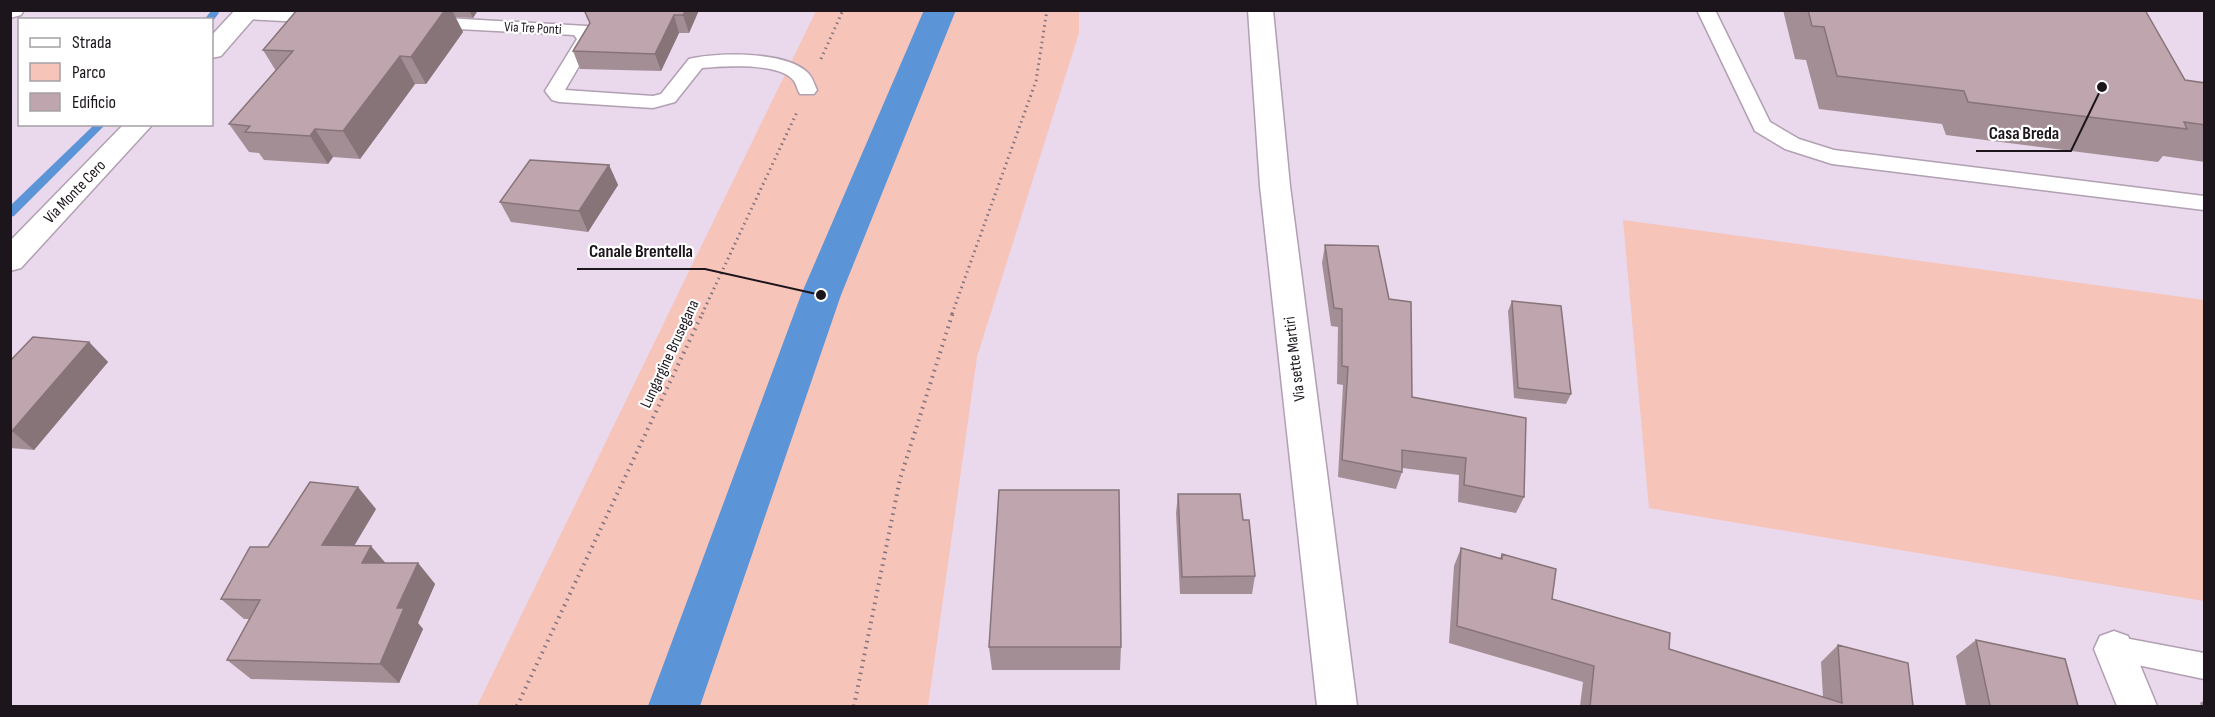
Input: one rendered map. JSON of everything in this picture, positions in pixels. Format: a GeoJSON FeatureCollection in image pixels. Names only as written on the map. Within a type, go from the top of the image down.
{"type":"FeatureCollection","features":[{"type":"Feature","properties":{"kind":"main road","name":"Via sette Martiri"},"geometry":{"type":"LineString","coordinates":[[1260,10],[1275,186],[1337,706]]}},
{"type":"Feature","properties":{"kind":"main road"},"geometry":{"type":"LineString","coordinates":[[213,49],[247,12]]}},
{"type":"Feature","properties":{"kind":"main road","name":"Via Monte Cero"},"geometry":{"type":"LineString","coordinates":[[10,260],[138,126]]}},
{"type":"Feature","properties":{"kind":"main road"},"geometry":{"type":"LineString","coordinates":[[2114,649],[2136,706]]}},
{"type":"Feature","properties":{"kind":"lane"},"geometry":{"type":"LineString","coordinates":[[1706,10],[1762,126],[1792,144],[1832,157],[2205,203]]}},
{"type":"Feature","properties":{"kind":"lane"},"geometry":{"type":"LineString","coordinates":[[247,12],[341,19]]}},
{"type":"Feature","properties":{"kind":"lane","name":"Via Tre Ponti"},"geometry":{"type":"LineString","coordinates":[[413,22],[580,30],[586,39],[555,91],[559,96],[652,102],[668,98],[696,63],[717,60],[779,66],[801,77],[807,90]]}},
{"type":"Feature","properties":{"kind":"lane"},"geometry":{"type":"LineString","coordinates":[[2114,649],[2205,666]]}},
{"type":"Feature","properties":{"kind":"path","name":"Lungargine Brusegana"},"geometry":{"type":"LineString","coordinates":[[517,706],[843,10]]}},
{"type":"Feature","properties":{"kind":"path"},"geometry":{"type":"LineString","coordinates":[[854,706],[900,479],[952,315],[1036,81],[1047,10]]}},
{"type":"Feature","properties":{"kind":"green space"},"geometry":{"type":"Polygon","coordinates":[[[816,11],[1079,11],[1079,33],[977,357],[928,706],[477,706],[816,11]]]}},
{"type":"Feature","properties":{"kind":"green space"},"geometry":{"type":"Polygon","coordinates":[[[1623,220],[2204,300],[2204,601],[1649,508],[1623,220]]]}},
{"type":"Feature","properties":{"kind":"building"},"geometry":{"type":"Polygon","coordinates":[[[297,10],[445,10],[411,57],[400,56],[343,131],[315,129],[310,136],[245,132],[250,126],[229,124],[293,51],[263,50],[297,10]]]}},
{"type":"Feature","properties":{"kind":"building"},"geometry":{"type":"Polygon","coordinates":[[[586,10],[686,10],[683,15],[674,15],[655,54],[573,51],[590,23],[586,10]]]}},
{"type":"Feature","properties":{"kind":"building"},"geometry":{"type":"Polygon","coordinates":[[[1808,10],[2145,10],[2185,80],[2205,83],[2205,125],[2184,122],[2187,129],[1968,102],[1964,91],[1837,76],[1824,27],[1812,26],[1808,10]]]}},
{"type":"Feature","properties":{"kind":"building"},"geometry":{"type":"Polygon","coordinates":[[[530,160],[609,165],[579,211],[500,202],[530,160]]]}},
{"type":"Feature","properties":{"kind":"building"},"geometry":{"type":"Polygon","coordinates":[[[1325,245],[1378,246],[1389,299],[1411,302],[1412,397],[1526,418],[1524,497],[1464,485],[1466,458],[1402,450],[1402,472],[1342,460],[1348,367],[1342,366],[1342,309],[1334,308],[1325,245]]]}},
{"type":"Feature","properties":{"kind":"building"},"geometry":{"type":"Polygon","coordinates":[[[1512,301],[1561,306],[1571,394],[1518,388],[1512,301]]]}},
{"type":"Feature","properties":{"kind":"building"},"geometry":{"type":"Polygon","coordinates":[[[33,337],[89,342],[10,431],[10,361],[33,337]]]}},
{"type":"Feature","properties":{"kind":"building"},"geometry":{"type":"Polygon","coordinates":[[[310,482],[358,487],[322,545],[371,546],[362,563],[418,563],[397,608],[404,608],[380,664],[227,660],[260,600],[221,599],[250,547],[268,547],[310,482]]]}},
{"type":"Feature","properties":{"kind":"building"},"geometry":{"type":"Polygon","coordinates":[[[999,490],[1119,490],[1121,647],[989,647],[999,490]]]}},
{"type":"Feature","properties":{"kind":"building"},"geometry":{"type":"Polygon","coordinates":[[[1178,494],[1240,494],[1243,520],[1249,520],[1255,576],[1182,577],[1178,494]]]}},
{"type":"Feature","properties":{"kind":"building"},"geometry":{"type":"Polygon","coordinates":[[[1461,548],[1502,559],[1502,554],[1556,569],[1552,599],[1670,633],[1669,649],[1842,703],[1838,645],[1908,663],[1913,706],[1590,706],[1594,666],[1457,626],[1461,548]]]}},
{"type":"Feature","properties":{"kind":"building"},"geometry":{"type":"Polygon","coordinates":[[[1976,640],[2065,659],[2078,706],[1990,706],[1976,640]]]}},
{"type":"Feature","properties":{"kind":"waterway"},"geometry":{"type":"LineString","coordinates":[[674,706],[821,295],[940,10]]}},
{"type":"Feature","properties":{"kind":"waterway"},"geometry":{"type":"LineString","coordinates":[[210,18],[214,13]]}},
{"type":"Feature","properties":{"kind":"waterway"},"geometry":{"type":"LineString","coordinates":[[10,213],[99,126]]}},
{"type":"Feature","properties":{"kind":"place","name":"Casa Breda"},"geometry":{"type":"Point","coordinates":[2102,87]}},
{"type":"Feature","properties":{"kind":"place","name":"Canale Brentella"},"geometry":{"type":"Point","coordinates":[821,295]}}]}
